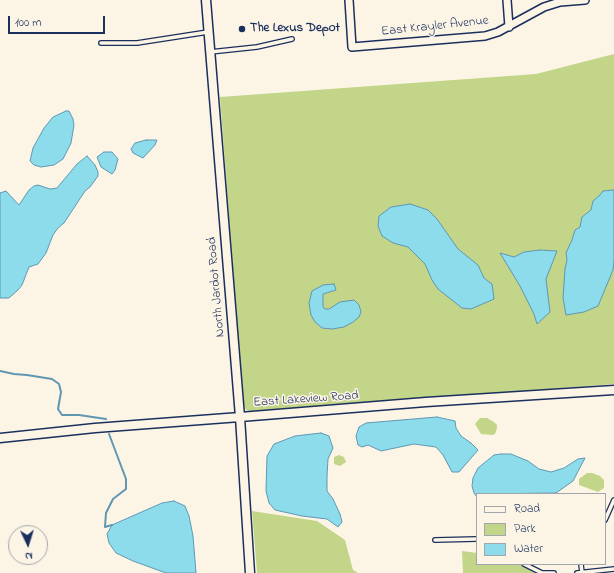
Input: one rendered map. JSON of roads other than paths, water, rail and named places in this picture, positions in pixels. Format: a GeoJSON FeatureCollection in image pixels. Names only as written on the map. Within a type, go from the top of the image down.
{"type":"FeatureCollection","features":[{"type":"Feature","properties":{"kind":"street","name":"North Jardot Road"},"geometry":{"type":"LineString","coordinates":[[206,0],[240,417],[250,573]]}},
{"type":"Feature","properties":{"kind":"street","name":"East Krayler Avenue"},"geometry":{"type":"LineString","coordinates":[[349,0],[352,47],[486,36],[509,27],[544,7],[560,2],[585,0]]}},
{"type":"Feature","properties":{"kind":"street"},"geometry":{"type":"LineString","coordinates":[[507,0],[509,27]]}},
{"type":"Feature","properties":{"kind":"street","name":"East Lakeview Road"},"geometry":{"type":"LineString","coordinates":[[0,438],[95,428],[426,402],[614,390]]}},
{"type":"Feature","properties":{"kind":"lane"},"geometry":{"type":"LineString","coordinates":[[101,42],[137,43],[209,31]]}},
{"type":"Feature","properties":{"kind":"lane"},"geometry":{"type":"LineString","coordinates":[[210,52],[257,47],[292,39]]}},
{"type":"Feature","properties":{"kind":"lane"},"geometry":{"type":"LineString","coordinates":[[606,518],[614,500]]}},
{"type":"Feature","properties":{"kind":"lane"},"geometry":{"type":"LineString","coordinates":[[435,540],[476,539]]}},
{"type":"Feature","properties":{"kind":"lane"},"geometry":{"type":"LineString","coordinates":[[526,565],[542,573],[554,573]]}},
{"type":"Feature","properties":{"kind":"lane"},"geometry":{"type":"LineString","coordinates":[[577,573],[614,569]]}},
{"type":"Feature","properties":{"kind":"water"},"geometry":{"type":"Polygon","coordinates":[[[69,111],[74,125],[71,143],[63,159],[54,165],[41,167],[34,165],[30,161],[33,148],[44,128],[53,117],[69,111]]]}},
{"type":"Feature","properties":{"kind":"water"},"geometry":{"type":"Polygon","coordinates":[[[146,140],[157,140],[155,145],[143,158],[133,153],[131,149],[135,143],[146,140]]]}},
{"type":"Feature","properties":{"kind":"water"},"geometry":{"type":"Polygon","coordinates":[[[104,152],[112,152],[118,159],[115,170],[112,174],[101,167],[97,157],[104,152]]]}},
{"type":"Feature","properties":{"kind":"water"},"geometry":{"type":"Polygon","coordinates":[[[87,156],[95,165],[98,176],[85,191],[64,223],[53,235],[46,253],[38,264],[29,267],[22,285],[18,290],[9,298],[0,298],[0,193],[6,191],[19,205],[29,190],[34,186],[38,185],[50,189],[57,188],[77,164],[87,156]]]}},
{"type":"Feature","properties":{"kind":"water"},"geometry":{"type":"Polygon","coordinates":[[[614,190],[613,270],[598,306],[584,312],[566,315],[563,298],[567,260],[566,253],[575,230],[580,227],[582,217],[591,210],[593,201],[603,191],[614,190]]]}},
{"type":"Feature","properties":{"kind":"water"},"geometry":{"type":"Polygon","coordinates":[[[410,204],[428,210],[437,219],[458,249],[478,265],[484,278],[492,284],[494,299],[471,309],[462,308],[438,289],[425,264],[408,247],[393,243],[382,236],[378,226],[379,216],[391,207],[410,204]]]}},
{"type":"Feature","properties":{"kind":"water"},"geometry":{"type":"Polygon","coordinates":[[[540,250],[557,251],[546,279],[550,312],[537,324],[534,314],[520,286],[500,253],[514,257],[524,252],[540,250]]]}},
{"type":"Feature","properties":{"kind":"water"},"geometry":{"type":"Polygon","coordinates":[[[334,284],[336,290],[323,294],[323,307],[325,309],[329,309],[340,302],[354,300],[359,305],[361,312],[359,317],[344,327],[332,329],[322,328],[315,322],[311,315],[309,303],[312,291],[323,285],[334,284]]]}},
{"type":"Feature","properties":{"kind":"water"},"geometry":{"type":"Polygon","coordinates":[[[437,417],[455,421],[456,428],[461,436],[478,450],[459,472],[452,472],[443,455],[436,447],[414,444],[381,451],[368,445],[362,447],[358,445],[356,436],[359,427],[366,423],[437,417]]]}},
{"type":"Feature","properties":{"kind":"water"},"geometry":{"type":"Polygon","coordinates":[[[321,433],[329,436],[333,448],[328,459],[327,491],[333,499],[340,514],[342,522],[338,527],[327,519],[302,516],[275,510],[269,503],[266,491],[267,456],[274,444],[295,436],[321,433]]]}},
{"type":"Feature","properties":{"kind":"water"},"geometry":{"type":"Polygon","coordinates":[[[511,454],[528,461],[539,469],[551,472],[564,468],[578,459],[585,458],[573,481],[556,493],[476,493],[476,496],[472,486],[473,478],[478,468],[494,455],[511,454]]]}},
{"type":"Feature","properties":{"kind":"water"},"geometry":{"type":"Polygon","coordinates":[[[174,501],[185,506],[189,516],[193,536],[196,573],[166,573],[116,553],[109,543],[107,534],[112,525],[162,503],[174,501]]]}},
{"type":"Feature","properties":{"kind":"waterway"},"geometry":{"type":"LineString","coordinates":[[0,371],[52,379],[59,384],[61,392],[58,409],[62,415],[79,415],[106,419]]}},
{"type":"Feature","properties":{"kind":"waterway"},"geometry":{"type":"LineString","coordinates":[[109,434],[126,479],[126,489],[113,499],[106,513],[105,527],[112,525]]}},
{"type":"Feature","properties":{"kind":"place","name":"The Lexus Depot"},"geometry":{"type":"Point","coordinates":[242,29]}}]}
